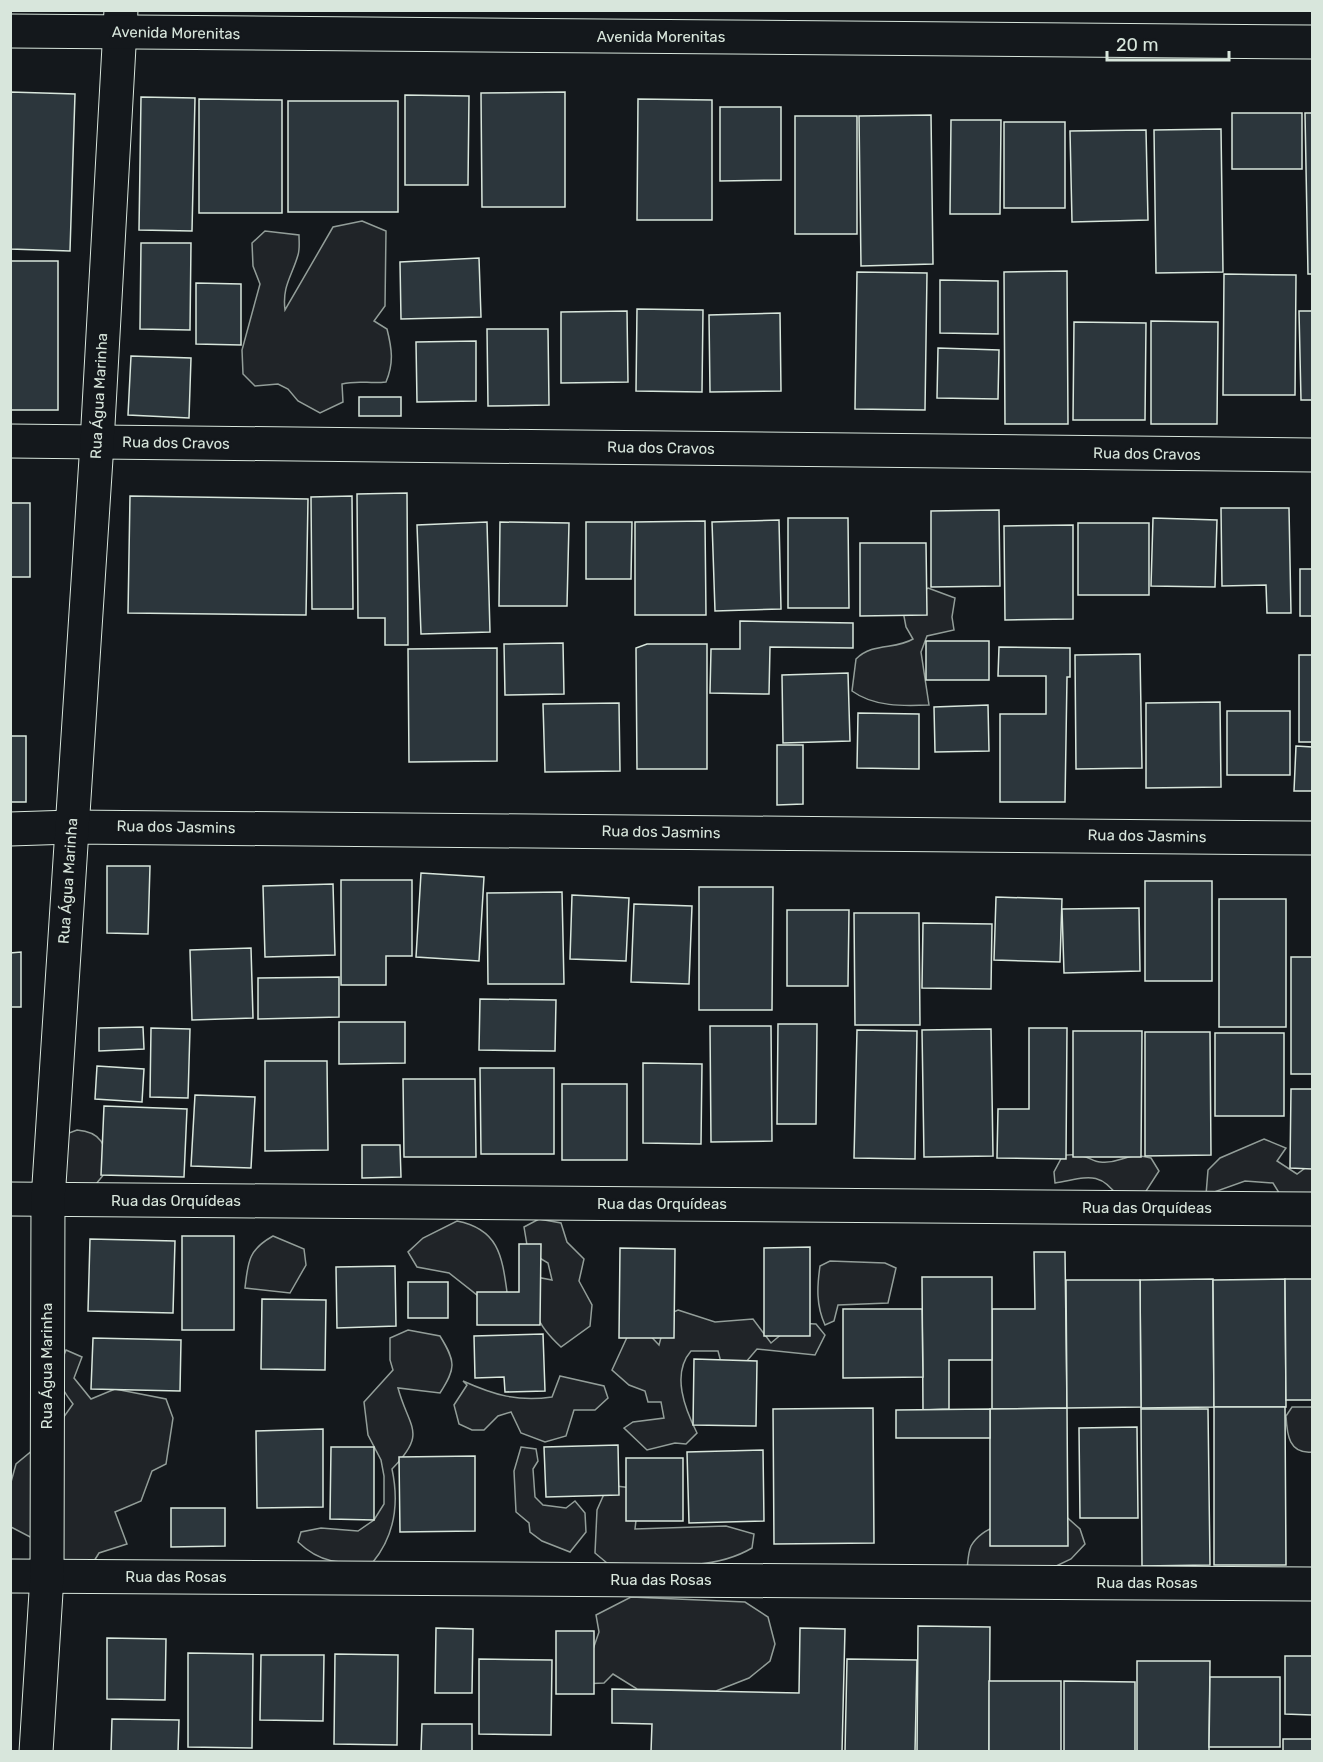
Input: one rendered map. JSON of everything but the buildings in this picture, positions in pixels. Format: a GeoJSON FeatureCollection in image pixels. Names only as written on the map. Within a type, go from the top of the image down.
{"type":"FeatureCollection","features":[{"type":"Feature","properties":{"kind":"street","name":"Avenida Morenitas"},"geometry":{"type":"LineString","coordinates":[[10,30],[121,22],[1312,42]]}},
{"type":"Feature","properties":{"kind":"street","name":"Rua Água Marinha"},"geometry":{"type":"LineString","coordinates":[[36,1752],[47,1576],[48,1200],[97,442],[121,22]]}},
{"type":"Feature","properties":{"kind":"street","name":"Rua dos Cravos"},"geometry":{"type":"LineString","coordinates":[[10,441],[1312,455]]}},
{"type":"Feature","properties":{"kind":"street","name":"Rua dos Jasmins"},"geometry":{"type":"LineString","coordinates":[[10,829],[71,826],[1312,838]]}},
{"type":"Feature","properties":{"kind":"street","name":"Rua das Orquídeas"},"geometry":{"type":"LineString","coordinates":[[10,1199],[1312,1209]]}},
{"type":"Feature","properties":{"kind":"street","name":"Rua das Rosas"},"geometry":{"type":"LineString","coordinates":[[10,1576],[1312,1584]]}},
{"type":"Feature","properties":{"kind":"shaded area"},"geometry":{"type":"Polygon","coordinates":[[[362,221],[386,231],[385,306],[374,321],[387,329],[390,343],[391,362],[386,382],[342,384],[343,402],[320,413],[298,401],[288,389],[278,384],[255,386],[243,374],[242,350],[260,284],[253,266],[252,243],[265,231],[299,235],[299,253],[288,281],[284,302],[285,310],[333,227],[362,221]]]}},
{"type":"Feature","properties":{"kind":"shaded area"},"geometry":{"type":"Polygon","coordinates":[[[928,588],[955,598],[952,617],[954,630],[927,636],[921,652],[929,705],[879,703],[852,691],[856,659],[870,650],[913,639],[906,627],[903,611],[913,597],[928,588]]]}},
{"type":"Feature","properties":{"kind":"shaded area"},"geometry":{"type":"Polygon","coordinates":[[[77,1130],[86,1131],[97,1137],[104,1147],[109,1168],[96,1184],[67,1185],[60,1180],[69,1133],[77,1130]]]}},
{"type":"Feature","properties":{"kind":"shaded area"},"geometry":{"type":"Polygon","coordinates":[[[1264,1139],[1286,1148],[1277,1161],[1297,1174],[1312,1163],[1312,1222],[1281,1196],[1273,1183],[1245,1181],[1206,1195],[1208,1170],[1220,1158],[1264,1139]]]}},
{"type":"Feature","properties":{"kind":"shaded area"},"geometry":{"type":"Polygon","coordinates":[[[1063,1155],[1080,1155],[1098,1162],[1113,1162],[1142,1156],[1151,1158],[1159,1171],[1139,1202],[1119,1198],[1112,1189],[1098,1179],[1084,1178],[1055,1183],[1054,1172],[1063,1155]]]}},
{"type":"Feature","properties":{"kind":"shaded area"},"geometry":{"type":"Polygon","coordinates":[[[539,1219],[561,1223],[567,1242],[584,1259],[579,1281],[592,1305],[590,1326],[561,1347],[540,1323],[535,1308],[536,1277],[552,1280],[548,1263],[528,1251],[524,1227],[539,1219]]]}},
{"type":"Feature","properties":{"kind":"shaded area"},"geometry":{"type":"Polygon","coordinates":[[[457,1221],[471,1225],[490,1237],[500,1255],[507,1292],[486,1302],[449,1273],[417,1267],[408,1252],[423,1238],[457,1221]]]}},
{"type":"Feature","properties":{"kind":"shaded area"},"geometry":{"type":"Polygon","coordinates":[[[273,1236],[304,1249],[306,1265],[290,1293],[245,1288],[247,1271],[254,1252],[258,1246],[273,1236]]]}},
{"type":"Feature","properties":{"kind":"shaded area"},"geometry":{"type":"Polygon","coordinates":[[[830,1261],[885,1263],[896,1268],[888,1303],[838,1305],[834,1321],[825,1325],[819,1303],[818,1281],[820,1266],[830,1261]]]}},
{"type":"Feature","properties":{"kind":"shaded area"},"geometry":{"type":"Polygon","coordinates":[[[678,1310],[715,1322],[753,1319],[771,1343],[795,1323],[816,1324],[825,1335],[815,1355],[757,1349],[740,1369],[723,1370],[718,1351],[691,1351],[685,1360],[681,1381],[688,1413],[697,1433],[686,1444],[675,1443],[647,1450],[624,1428],[633,1422],[664,1418],[661,1402],[648,1402],[645,1391],[629,1385],[612,1370],[629,1333],[642,1327],[659,1345],[667,1315],[678,1310]]]}},
{"type":"Feature","properties":{"kind":"shaded area"},"geometry":{"type":"Polygon","coordinates":[[[408,1330],[440,1336],[451,1359],[449,1377],[440,1393],[398,1388],[413,1430],[413,1438],[403,1457],[392,1469],[395,1506],[391,1529],[380,1552],[373,1562],[342,1562],[324,1559],[298,1542],[301,1532],[321,1528],[358,1531],[374,1520],[384,1504],[384,1476],[381,1460],[368,1435],[364,1402],[393,1370],[390,1360],[390,1338],[408,1330]]]}},
{"type":"Feature","properties":{"kind":"shaded area"},"geometry":{"type":"Polygon","coordinates":[[[66,1350],[82,1357],[74,1378],[91,1399],[115,1389],[166,1399],[173,1418],[166,1464],[152,1471],[141,1501],[115,1512],[127,1544],[99,1553],[75,1592],[40,1542],[11,1527],[11,1482],[16,1464],[51,1435],[73,1404],[63,1390],[59,1378],[60,1366],[66,1350]]]}},
{"type":"Feature","properties":{"kind":"shaded area"},"geometry":{"type":"Polygon","coordinates":[[[560,1376],[604,1386],[608,1398],[595,1410],[574,1410],[566,1436],[545,1442],[521,1433],[511,1412],[498,1416],[484,1430],[472,1430],[459,1424],[454,1405],[467,1385],[463,1381],[506,1396],[528,1399],[552,1397],[560,1376]]]}},
{"type":"Feature","properties":{"kind":"shaded area"},"geometry":{"type":"Polygon","coordinates":[[[1292,1407],[1312,1407],[1312,1452],[1298,1450],[1291,1442],[1286,1416],[1292,1407]]]}},
{"type":"Feature","properties":{"kind":"shaded area"},"geometry":{"type":"Polygon","coordinates":[[[521,1447],[536,1449],[538,1461],[533,1469],[535,1497],[543,1505],[566,1508],[575,1501],[585,1513],[586,1532],[570,1552],[542,1541],[530,1532],[529,1523],[516,1512],[514,1471],[521,1447]]]}},
{"type":"Feature","properties":{"kind":"shaded area"},"geometry":{"type":"Polygon","coordinates":[[[608,1485],[632,1488],[638,1503],[635,1529],[726,1526],[754,1534],[752,1548],[736,1556],[700,1564],[607,1563],[595,1553],[597,1510],[608,1485]]]}},
{"type":"Feature","properties":{"kind":"shaded area"},"geometry":{"type":"Polygon","coordinates":[[[1061,1512],[1080,1529],[1085,1544],[1071,1559],[1052,1568],[967,1569],[971,1546],[988,1530],[1012,1521],[1061,1512]]]}},
{"type":"Feature","properties":{"kind":"shaded area"},"geometry":{"type":"Polygon","coordinates":[[[631,1597],[745,1602],[768,1617],[775,1644],[770,1661],[749,1678],[716,1691],[637,1689],[613,1674],[604,1683],[581,1684],[599,1632],[596,1615],[631,1597]]]}}]}
